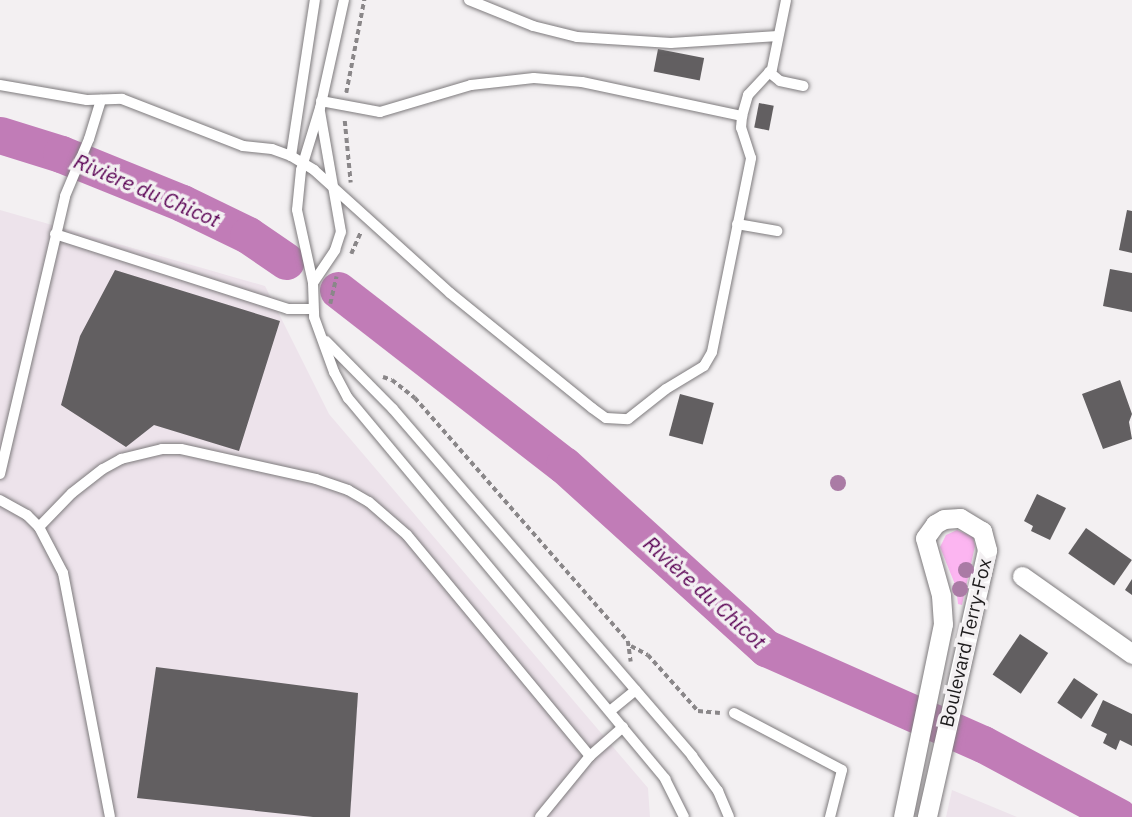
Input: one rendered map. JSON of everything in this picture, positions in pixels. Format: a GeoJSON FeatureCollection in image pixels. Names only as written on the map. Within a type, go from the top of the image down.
{"type":"FeatureCollection","features":[{"type":"Feature","properties":{"kind":"street","name":"Boulevard Terry-Fox"},"geometry":{"type":"LineString","coordinates":[[903,817],[940,648],[943,612],[939,585],[925,538],[935,524],[944,519],[960,518],[982,531],[987,550],[927,817]]}},
{"type":"Feature","properties":{"kind":"street"},"geometry":{"type":"LineString","coordinates":[[1022,576],[1132,654]]}},
{"type":"Feature","properties":{"kind":"lane"},"geometry":{"type":"LineString","coordinates":[[291,156],[315,0]]}},
{"type":"Feature","properties":{"kind":"lane"},"geometry":{"type":"LineString","coordinates":[[344,0],[320,105],[303,162],[297,209],[313,284],[313,309],[334,372],[348,398],[670,786],[684,817]]}},
{"type":"Feature","properties":{"kind":"lane"},"geometry":{"type":"LineString","coordinates":[[469,0],[533,26],[577,37],[671,43],[778,36]]}},
{"type":"Feature","properties":{"kind":"lane"},"geometry":{"type":"LineString","coordinates":[[0,85],[87,100],[122,99],[243,146],[272,149],[303,162],[508,341],[597,411],[616,421],[636,416],[666,389],[704,366],[712,352],[751,158],[741,128],[742,116],[748,95],[769,72],[786,0]]}},
{"type":"Feature","properties":{"kind":"lane"},"geometry":{"type":"LineString","coordinates":[[769,72],[779,81],[803,86]]}},
{"type":"Feature","properties":{"kind":"lane"},"geometry":{"type":"LineString","coordinates":[[320,105],[380,112],[471,85],[534,78],[582,82],[742,116]]}},
{"type":"Feature","properties":{"kind":"lane"},"geometry":{"type":"LineString","coordinates":[[0,474],[65,196],[89,139],[101,100]]}},
{"type":"Feature","properties":{"kind":"lane"},"geometry":{"type":"LineString","coordinates":[[313,284],[335,250],[341,232],[323,142],[320,105]]}},
{"type":"Feature","properties":{"kind":"lane"},"geometry":{"type":"LineString","coordinates":[[737,224],[777,231]]}},
{"type":"Feature","properties":{"kind":"lane"},"geometry":{"type":"LineString","coordinates":[[55,234],[288,309],[313,309]]}},
{"type":"Feature","properties":{"kind":"lane"},"geometry":{"type":"LineString","coordinates":[[323,339],[402,419],[636,690],[707,774],[729,817]]}},
{"type":"Feature","properties":{"kind":"lane"},"geometry":{"type":"LineString","coordinates":[[39,527],[72,493],[103,469],[121,459],[162,449],[181,449],[348,490],[369,502],[407,535],[590,756]]}},
{"type":"Feature","properties":{"kind":"lane"},"geometry":{"type":"LineString","coordinates":[[0,500],[27,515],[39,527],[63,573],[110,817]]}},
{"type":"Feature","properties":{"kind":"lane"},"geometry":{"type":"LineString","coordinates":[[610,712],[636,690]]}},
{"type":"Feature","properties":{"kind":"lane"},"geometry":{"type":"LineString","coordinates":[[734,713],[842,771],[830,817]]}},
{"type":"Feature","properties":{"kind":"lane"},"geometry":{"type":"LineString","coordinates":[[540,817],[590,756],[623,727]]}},
{"type":"Feature","properties":{"kind":"path"},"geometry":{"type":"LineString","coordinates":[[379,376],[392,380],[415,398],[631,646],[648,655],[698,711],[734,713]]}},
{"type":"Feature","properties":{"kind":"path"},"geometry":{"type":"LineString","coordinates":[[631,646],[631,668]]}},
{"type":"Feature","properties":{"kind":"shaded area"},"geometry":{"type":"Polygon","coordinates":[[[0,210],[265,286],[329,414],[648,788],[650,817],[0,817],[0,210]]]}},
{"type":"Feature","properties":{"kind":"shaded area"},"geometry":{"type":"Polygon","coordinates":[[[957,530],[973,537],[975,546],[962,605],[958,604],[956,587],[940,547],[946,535],[957,530]]]}},
{"type":"Feature","properties":{"kind":"shaded area"},"geometry":{"type":"Polygon","coordinates":[[[952,790],[1017,817],[946,817],[952,790]]]}},
{"type":"Feature","properties":{"kind":"building"},"geometry":{"type":"Polygon","coordinates":[[[658,49],[704,58],[700,81],[654,72],[658,49]]]}},
{"type":"Feature","properties":{"kind":"building"},"geometry":{"type":"Polygon","coordinates":[[[759,103],[774,106],[769,130],[754,128],[759,103]]]}},
{"type":"Feature","properties":{"kind":"building"},"geometry":{"type":"Polygon","coordinates":[[[1127,210],[1132,211],[1132,253],[1119,250],[1127,210]]]}},
{"type":"Feature","properties":{"kind":"building"},"geometry":{"type":"Polygon","coordinates":[[[1110,269],[1132,273],[1132,312],[1103,306],[1110,269]]]}},
{"type":"Feature","properties":{"kind":"building"},"geometry":{"type":"Polygon","coordinates":[[[115,270],[280,321],[239,451],[154,425],[126,447],[61,405],[80,336],[115,270]]]}},
{"type":"Feature","properties":{"kind":"building"},"geometry":{"type":"Polygon","coordinates":[[[1120,380],[1132,414],[1129,422],[1132,439],[1103,449],[1082,394],[1120,380]]]}},
{"type":"Feature","properties":{"kind":"building"},"geometry":{"type":"Polygon","coordinates":[[[680,394],[714,403],[703,445],[669,436],[680,394]]]}},
{"type":"Feature","properties":{"kind":"building"},"geometry":{"type":"Polygon","coordinates":[[[1037,494],[1066,508],[1050,540],[1031,531],[1033,526],[1024,521],[1037,494]]]}},
{"type":"Feature","properties":{"kind":"building"},"geometry":{"type":"Polygon","coordinates":[[[1086,528],[1132,560],[1114,586],[1068,553],[1086,528]]]}},
{"type":"Feature","properties":{"kind":"building"},"geometry":{"type":"Polygon","coordinates":[[[1132,579],[1132,595],[1125,590],[1132,579]]]}},
{"type":"Feature","properties":{"kind":"building"},"geometry":{"type":"Polygon","coordinates":[[[1020,634],[1048,653],[1021,694],[993,675],[1020,634]]]}},
{"type":"Feature","properties":{"kind":"building"},"geometry":{"type":"Polygon","coordinates":[[[156,667],[358,693],[350,817],[313,817],[137,798],[156,667]]]}},
{"type":"Feature","properties":{"kind":"building"},"geometry":{"type":"Polygon","coordinates":[[[1074,678],[1098,694],[1081,719],[1057,703],[1074,678]]]}},
{"type":"Feature","properties":{"kind":"building"},"geometry":{"type":"Polygon","coordinates":[[[1103,700],[1132,714],[1132,746],[1120,740],[1116,750],[1103,743],[1107,734],[1091,726],[1103,700]]]}},
{"type":"Feature","properties":{"kind":"waterway","name":"Rivière du Chicot"},"geometry":{"type":"LineString","coordinates":[[0,135],[61,154],[182,203],[248,235],[286,261]]}},
{"type":"Feature","properties":{"kind":"waterway","name":"Rivière du Chicot"},"geometry":{"type":"LineString","coordinates":[[338,290],[564,465],[766,648],[983,744],[1119,817]]}}]}
